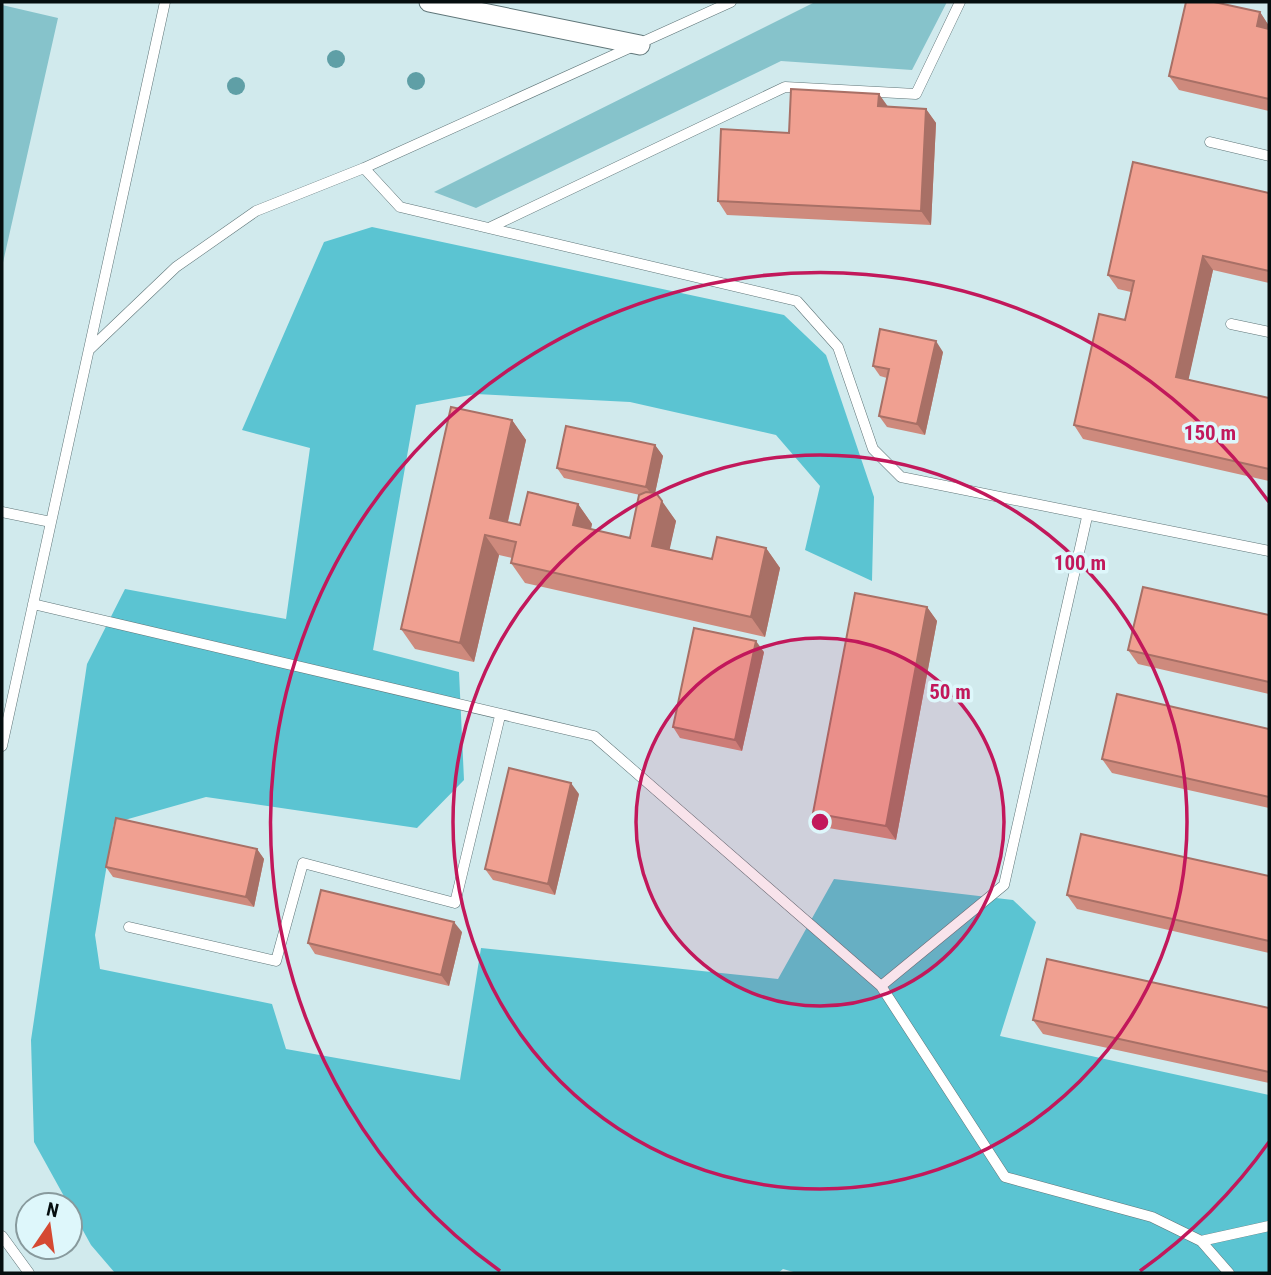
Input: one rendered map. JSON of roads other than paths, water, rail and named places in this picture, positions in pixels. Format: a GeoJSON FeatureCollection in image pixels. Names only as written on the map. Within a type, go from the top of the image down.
{"type":"FeatureCollection","features":[{"type":"Feature","properties":{"kind":"street"},"geometry":{"type":"LineString","coordinates":[[429,2],[640,45]]}},
{"type":"Feature","properties":{"kind":"lane"},"geometry":{"type":"LineString","coordinates":[[2,746],[165,2]]}},
{"type":"Feature","properties":{"kind":"lane"},"geometry":{"type":"LineString","coordinates":[[89,350],[176,267],[256,211],[364,168],[731,2]]}},
{"type":"Feature","properties":{"kind":"lane"},"geometry":{"type":"LineString","coordinates":[[491,227],[785,87],[916,94],[960,2]]}},
{"type":"Feature","properties":{"kind":"lane"},"geometry":{"type":"LineString","coordinates":[[1210,142],[1269,156]]}},
{"type":"Feature","properties":{"kind":"lane"},"geometry":{"type":"LineString","coordinates":[[364,168],[400,206],[797,301],[838,347],[873,449],[901,477],[1087,517],[1269,551]]}},
{"type":"Feature","properties":{"kind":"lane"},"geometry":{"type":"LineString","coordinates":[[1231,324],[1269,332]]}},
{"type":"Feature","properties":{"kind":"lane"},"geometry":{"type":"LineString","coordinates":[[2,512],[51,522]]}},
{"type":"Feature","properties":{"kind":"lane"},"geometry":{"type":"LineString","coordinates":[[881,986],[1004,885],[1087,517]]}},
{"type":"Feature","properties":{"kind":"lane"},"geometry":{"type":"LineString","coordinates":[[33,604],[594,736],[881,986],[1005,1177],[1152,1217],[1201,1241],[1229,1273]]}},
{"type":"Feature","properties":{"kind":"lane"},"geometry":{"type":"LineString","coordinates":[[129,927],[276,961],[303,863],[455,903],[500,716]]}},
{"type":"Feature","properties":{"kind":"lane"},"geometry":{"type":"LineString","coordinates":[[1201,1241],[1269,1226]]}},
{"type":"Feature","properties":{"kind":"lane"},"geometry":{"type":"LineString","coordinates":[[2,1236],[29,1273]]}}]}
